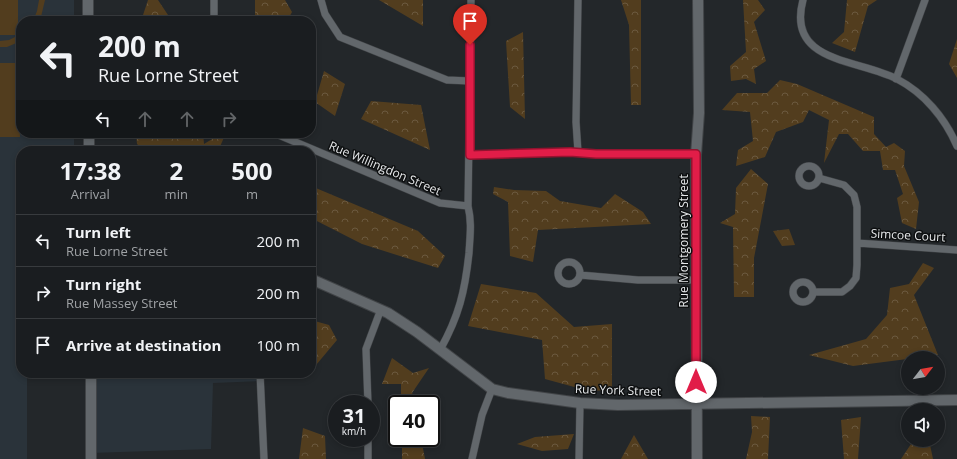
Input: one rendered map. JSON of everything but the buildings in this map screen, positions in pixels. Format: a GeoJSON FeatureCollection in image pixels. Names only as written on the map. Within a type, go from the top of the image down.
{"type":"FeatureCollection","features":[{"type":"Feature","properties":{"kind":"street"},"geometry":{"type":"LineString","coordinates":[[88,0],[88,16]]}},
{"type":"Feature","properties":{"kind":"street"},"geometry":{"type":"LineString","coordinates":[[214,0],[214,16]]}},
{"type":"Feature","properties":{"kind":"street"},"geometry":{"type":"LineString","coordinates":[[321,0],[325,14],[340,37],[447,80],[470,81]]}},
{"type":"Feature","properties":{"kind":"street"},"geometry":{"type":"LineString","coordinates":[[440,350],[455,322],[464,291],[472,221],[468,206],[470,155],[471,0]]}},
{"type":"Feature","properties":{"kind":"street"},"geometry":{"type":"LineString","coordinates":[[578,0],[576,122],[578,152]]}},
{"type":"Feature","properties":{"kind":"street","name":"Rue Montgomery Street"},"geometry":{"type":"LineString","coordinates":[[697,459],[696,154],[699,113],[698,0]]}},
{"type":"Feature","properties":{"kind":"street"},"geometry":{"type":"LineString","coordinates":[[803,0],[800,10],[801,26],[805,38],[813,47],[829,55],[896,79],[915,91],[934,108],[946,124],[957,146]]}},
{"type":"Feature","properties":{"kind":"street"},"geometry":{"type":"LineString","coordinates":[[896,79],[925,0]]}},
{"type":"Feature","properties":{"kind":"street","name":"Rue Willingdon Street"},"geometry":{"type":"LineString","coordinates":[[286,138],[305,146]]}},
{"type":"Feature","properties":{"kind":"street","name":"Rue Willingdon Street"},"geometry":{"type":"LineString","coordinates":[[316,151],[440,203],[468,206]]}},
{"type":"Feature","properties":{"kind":"street"},"geometry":{"type":"LineString","coordinates":[[470,155],[578,152],[596,154],[696,154]]}},
{"type":"Feature","properties":{"kind":"street","name":"Simcoe Court"},"geometry":{"type":"LineString","coordinates":[[813,292],[838,292],[850,286],[856,278],[857,207],[854,195],[844,185],[819,178]]}},
{"type":"Feature","properties":{"kind":"street","name":"Simcoe Court"},"geometry":{"type":"LineString","coordinates":[[857,243],[957,250]]}},
{"type":"Feature","properties":{"kind":"street"},"geometry":{"type":"LineString","coordinates":[[580,274],[638,280],[696,280]]}},
{"type":"Feature","properties":{"kind":"street","name":"Rue York Street"},"geometry":{"type":"LineString","coordinates":[[316,281],[381,309],[404,323],[492,389],[508,393],[580,403],[660,405],[696,403],[957,400]]}},
{"type":"Feature","properties":{"kind":"street"},"geometry":{"type":"LineString","coordinates":[[368,395],[366,362],[367,344],[381,309]]}},
{"type":"Feature","properties":{"kind":"street"},"geometry":{"type":"LineString","coordinates":[[91,378],[91,459]]}},
{"type":"Feature","properties":{"kind":"street"},"geometry":{"type":"LineString","coordinates":[[260,378],[264,459]]}},
{"type":"Feature","properties":{"kind":"street"},"geometry":{"type":"LineString","coordinates":[[472,459],[482,415],[492,389]]}},
{"type":"Feature","properties":{"kind":"street"},"geometry":{"type":"LineString","coordinates":[[579,459],[580,403]]}},
{"type":"Feature","properties":{"kind":"street"},"geometry":{"type":"LineString","coordinates":[[368,447],[368,459]]}},
{"type":"Feature","properties":{"kind":"shaded area"},"geometry":{"type":"Polygon","coordinates":[[[0,0],[74,0],[74,16],[16,16],[16,138],[74,138],[74,146],[16,146],[16,378],[27,378],[27,459],[0,459],[0,0]]]}},
{"type":"Feature","properties":{"kind":"shaded area"},"geometry":{"type":"Polygon","coordinates":[[[91,378],[260,378],[260,381],[213,383],[211,449],[91,453],[91,378]]]}},
{"type":"Feature","properties":{"kind":"green space"},"geometry":{"type":"Polygon","coordinates":[[[0,0],[18,0],[16,35],[0,35],[0,0]]]}},
{"type":"Feature","properties":{"kind":"green space"},"geometry":{"type":"Polygon","coordinates":[[[39,0],[45,0],[41,16],[35,16],[39,0]]]}},
{"type":"Feature","properties":{"kind":"green space"},"geometry":{"type":"Polygon","coordinates":[[[148,0],[158,0],[169,16],[143,16],[148,0]]]}},
{"type":"Feature","properties":{"kind":"green space"},"geometry":{"type":"Polygon","coordinates":[[[255,0],[285,0],[292,12],[290,16],[255,16],[255,0]]]}},
{"type":"Feature","properties":{"kind":"green space"},"geometry":{"type":"Polygon","coordinates":[[[379,0],[423,0],[423,26],[379,0]]]}},
{"type":"Feature","properties":{"kind":"green space"},"geometry":{"type":"Polygon","coordinates":[[[621,0],[641,0],[641,105],[631,105],[629,25],[621,0]]]}},
{"type":"Feature","properties":{"kind":"green space"},"geometry":{"type":"Polygon","coordinates":[[[743,0],[758,0],[765,10],[754,22],[766,61],[754,69],[756,84],[746,79],[731,81],[730,66],[746,52],[743,0]]]}},
{"type":"Feature","properties":{"kind":"green space"},"geometry":{"type":"Polygon","coordinates":[[[847,0],[877,0],[868,6],[855,52],[832,43],[844,32],[847,0]]]}},
{"type":"Feature","properties":{"kind":"green space"},"geometry":{"type":"Polygon","coordinates":[[[523,32],[525,119],[510,107],[506,41],[523,32]]]}},
{"type":"Feature","properties":{"kind":"green space"},"geometry":{"type":"Polygon","coordinates":[[[16,36],[16,43],[7,47],[0,47],[0,41],[9,40],[16,36]]]}},
{"type":"Feature","properties":{"kind":"green space"},"geometry":{"type":"Polygon","coordinates":[[[957,39],[957,78],[949,64],[957,39]]]}},
{"type":"Feature","properties":{"kind":"green space"},"geometry":{"type":"Polygon","coordinates":[[[0,63],[16,63],[16,137],[0,137],[0,63]]]}},
{"type":"Feature","properties":{"kind":"green space"},"geometry":{"type":"Polygon","coordinates":[[[324,71],[345,84],[335,116],[316,103],[324,71]]]}},
{"type":"Feature","properties":{"kind":"green space"},"geometry":{"type":"Polygon","coordinates":[[[780,80],[797,84],[874,117],[874,134],[886,147],[894,143],[905,151],[904,166],[919,202],[916,229],[902,223],[897,198],[903,194],[895,170],[883,170],[880,151],[863,151],[848,134],[839,134],[824,163],[829,120],[809,110],[803,122],[776,132],[765,157],[736,166],[738,150],[753,141],[750,112],[722,110],[737,93],[767,93],[780,80]]]}},
{"type":"Feature","properties":{"kind":"green space"},"geometry":{"type":"Polygon","coordinates":[[[371,101],[421,105],[430,150],[361,119],[371,101]]]}},
{"type":"Feature","properties":{"kind":"green space"},"geometry":{"type":"Polygon","coordinates":[[[136,138],[203,138],[204,144],[214,138],[224,138],[220,146],[139,146],[137,144],[136,138]]]}},
{"type":"Feature","properties":{"kind":"green space"},"geometry":{"type":"Polygon","coordinates":[[[751,169],[768,184],[754,258],[754,297],[734,297],[733,227],[720,223],[735,214],[736,188],[751,169]]]}},
{"type":"Feature","properties":{"kind":"green space"},"geometry":{"type":"Polygon","coordinates":[[[494,187],[514,190],[546,191],[560,201],[601,208],[615,194],[643,212],[651,224],[538,230],[533,262],[510,256],[508,202],[493,194],[494,187]]]}},
{"type":"Feature","properties":{"kind":"green space"},"geometry":{"type":"Polygon","coordinates":[[[316,188],[418,231],[445,256],[438,268],[362,244],[316,221],[316,188]]]}},
{"type":"Feature","properties":{"kind":"green space"},"geometry":{"type":"Polygon","coordinates":[[[789,229],[795,245],[782,246],[773,231],[789,229]]]}},
{"type":"Feature","properties":{"kind":"green space"},"geometry":{"type":"Polygon","coordinates":[[[923,263],[934,268],[914,295],[936,351],[901,351],[901,360],[853,366],[809,355],[866,339],[887,315],[890,288],[909,284],[923,263]]]}},
{"type":"Feature","properties":{"kind":"green space"},"geometry":{"type":"Polygon","coordinates":[[[481,284],[536,293],[574,327],[612,324],[612,390],[589,391],[545,379],[542,340],[468,326],[481,284]]]}},
{"type":"Feature","properties":{"kind":"green space"},"geometry":{"type":"Polygon","coordinates":[[[316,321],[329,325],[337,340],[316,365],[316,321]]]}},
{"type":"Feature","properties":{"kind":"green space"},"geometry":{"type":"Polygon","coordinates":[[[392,358],[413,373],[429,368],[412,393],[413,395],[401,395],[401,384],[382,384],[392,358]]]}},
{"type":"Feature","properties":{"kind":"green space"},"geometry":{"type":"Polygon","coordinates":[[[751,416],[770,417],[768,459],[746,459],[752,432],[751,416]]]}},
{"type":"Feature","properties":{"kind":"green space"},"geometry":{"type":"Polygon","coordinates":[[[861,417],[858,459],[844,459],[841,420],[861,417]]]}},
{"type":"Feature","properties":{"kind":"green space"},"geometry":{"type":"Polygon","coordinates":[[[303,428],[325,436],[326,459],[299,459],[303,428]]]}},
{"type":"Feature","properties":{"kind":"green space"},"geometry":{"type":"Polygon","coordinates":[[[574,434],[568,449],[542,451],[517,444],[535,437],[574,434]]]}},
{"type":"Feature","properties":{"kind":"green space"},"geometry":{"type":"Polygon","coordinates":[[[634,435],[648,459],[621,459],[634,435]]]}},
{"type":"Feature","properties":{"kind":"green space"},"geometry":{"type":"Polygon","coordinates":[[[402,447],[423,447],[425,459],[402,459],[402,447]]]}},
{"type":"Feature","properties":{"kind":"green space"},"geometry":{"type":"Polygon","coordinates":[[[909,447],[930,447],[933,459],[901,459],[909,447]]]}},
{"type":"Feature","properties":{"kind":"route"},"geometry":{"type":"LineString","coordinates":[[470,45],[470,155],[570,152],[625,155],[696,154],[696,382]]}}]}
